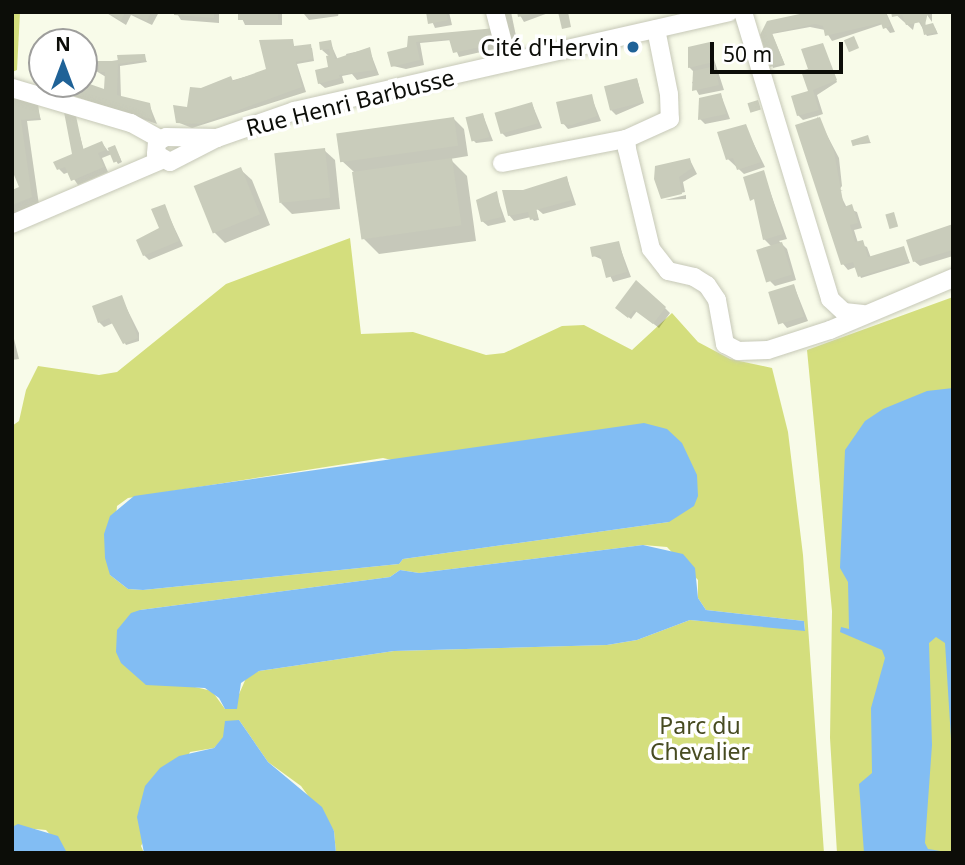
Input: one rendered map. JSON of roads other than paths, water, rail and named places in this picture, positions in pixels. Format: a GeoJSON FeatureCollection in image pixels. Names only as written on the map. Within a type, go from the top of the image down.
{"type":"FeatureCollection","features":[{"type":"Feature","properties":{"kind":"street"},"geometry":{"type":"LineString","coordinates":[[495,12],[508,62]]}},
{"type":"Feature","properties":{"kind":"street","name":"Rue Henri Barbusse"},"geometry":{"type":"LineString","coordinates":[[12,224],[216,138],[294,111],[656,29],[673,18],[729,12]]}},
{"type":"Feature","properties":{"kind":"street"},"geometry":{"type":"LineString","coordinates":[[743,12],[830,299],[844,312],[864,314]]}},
{"type":"Feature","properties":{"kind":"street"},"geometry":{"type":"LineString","coordinates":[[502,163],[606,140],[625,139],[670,119],[656,29]]}},
{"type":"Feature","properties":{"kind":"street"},"geometry":{"type":"LineString","coordinates":[[12,88],[131,123],[167,139],[155,150],[169,159]]}},
{"type":"Feature","properties":{"kind":"street","name":"Rue Henri Barbusse"},"geometry":{"type":"LineString","coordinates":[[167,139],[216,138]]}},
{"type":"Feature","properties":{"kind":"street"},"geometry":{"type":"LineString","coordinates":[[625,139],[651,249],[668,271],[694,277],[707,285],[717,300],[725,344],[738,351],[768,350],[953,278]]}},
{"type":"Feature","properties":{"kind":"water"},"geometry":{"type":"Polygon","coordinates":[[[953,388],[953,771],[945,643],[936,637],[929,643],[932,745],[925,843],[928,849],[953,853],[864,853],[859,784],[872,773],[871,708],[885,658],[882,650],[840,632],[841,627],[849,629],[848,582],[840,568],[845,450],[865,421],[883,409],[927,391],[953,388]]]}},
{"type":"Feature","properties":{"kind":"water"},"geometry":{"type":"Polygon","coordinates":[[[644,423],[667,429],[682,443],[697,475],[698,496],[694,506],[669,522],[403,559],[399,564],[143,590],[128,589],[110,575],[105,558],[104,534],[110,516],[134,496],[644,423]]]}},
{"type":"Feature","properties":{"kind":"water"},"geometry":{"type":"Polygon","coordinates":[[[643,545],[683,554],[695,568],[698,598],[706,610],[804,621],[805,631],[690,620],[637,640],[607,645],[394,651],[259,671],[241,683],[237,709],[225,709],[219,698],[205,688],[146,685],[121,663],[116,652],[117,630],[131,613],[140,610],[390,577],[400,570],[419,573],[643,545]]]}},
{"type":"Feature","properties":{"kind":"water"},"geometry":{"type":"Polygon","coordinates":[[[239,720],[268,762],[322,807],[334,831],[336,853],[144,853],[137,817],[145,786],[160,768],[179,756],[214,748],[223,737],[225,721],[239,720]]]}},
{"type":"Feature","properties":{"kind":"water"},"geometry":{"type":"Polygon","coordinates":[[[18,824],[58,836],[67,853],[12,853],[12,827],[18,824]]]}},
{"type":"Feature","properties":{"kind":"place","name":"Cité d'Hervin"},"geometry":{"type":"Point","coordinates":[633,47]}},
{"type":"Feature","properties":{"kind":"park label","name":"Parc du Chevalier"},"geometry":{"type":"Point","coordinates":[700,738]}}]}
